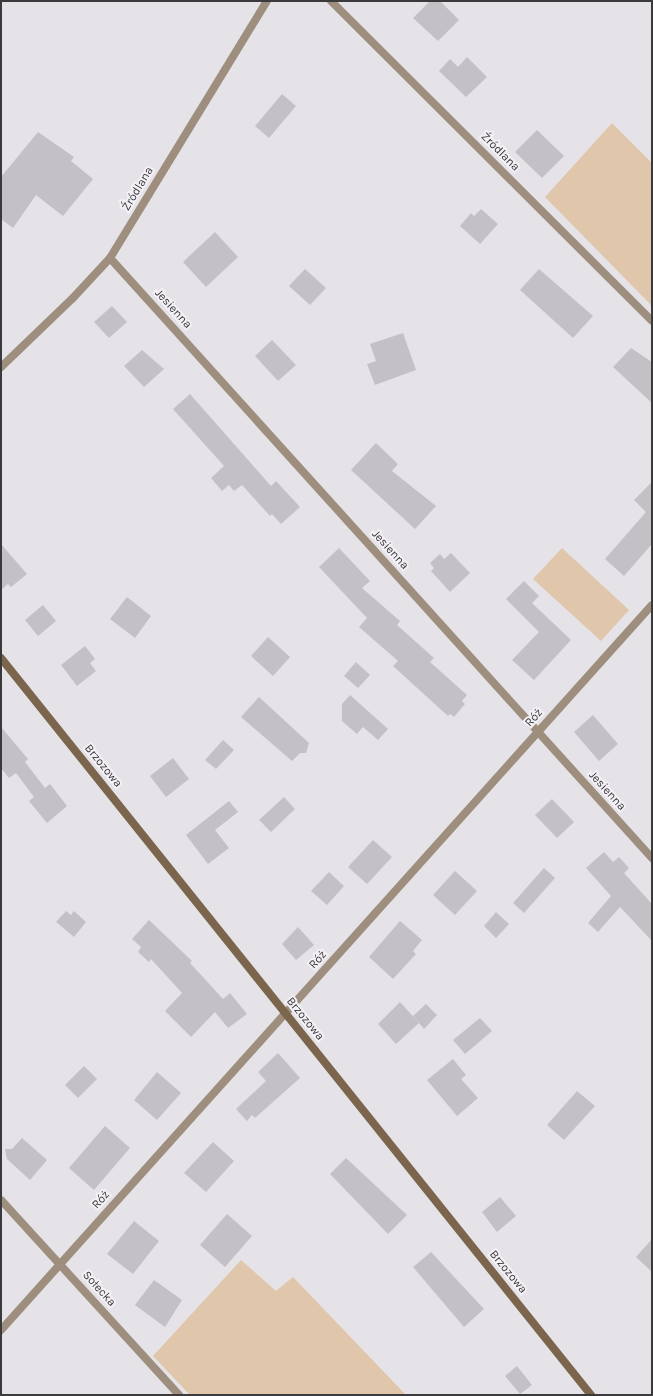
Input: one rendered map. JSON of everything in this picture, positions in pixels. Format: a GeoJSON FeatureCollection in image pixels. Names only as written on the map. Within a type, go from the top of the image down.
{"type":"FeatureCollection","features":[{"type":"Feature","properties":{"kind":"street","name":"Źródlana"},"geometry":{"type":"LineString","coordinates":[[1,367],[72,300],[110,258],[267,1]]}},
{"type":"Feature","properties":{"kind":"street","name":"Źródlana"},"geometry":{"type":"LineString","coordinates":[[332,1],[652,321]]}},
{"type":"Feature","properties":{"kind":"street","name":"Jesienna"},"geometry":{"type":"LineString","coordinates":[[110,258],[652,858]]}},
{"type":"Feature","properties":{"kind":"street","name":"Róż"},"geometry":{"type":"LineString","coordinates":[[1,1330],[652,605]]}},
{"type":"Feature","properties":{"kind":"street","name":"Brzozowa"},"geometry":{"type":"LineString","coordinates":[[1,658],[591,1395]]}},
{"type":"Feature","properties":{"kind":"street","name":"Sołecka"},"geometry":{"type":"LineString","coordinates":[[1,1200],[179,1395]]}},
{"type":"Feature","properties":{"kind":"shaded area"},"geometry":{"type":"Polygon","coordinates":[[[612,123],[652,163],[652,306],[545,197],[612,123]]]}},
{"type":"Feature","properties":{"kind":"shaded area"},"geometry":{"type":"Polygon","coordinates":[[[562,548],[629,610],[601,641],[533,579],[562,548]]]}},
{"type":"Feature","properties":{"kind":"shaded area"},"geometry":{"type":"Polygon","coordinates":[[[241,1260],[276,1291],[293,1277],[406,1395],[190,1395],[153,1356],[241,1260]]]}},
{"type":"Feature","properties":{"kind":"building"},"geometry":{"type":"Polygon","coordinates":[[[430,1],[440,1],[459,20],[438,41],[413,18],[430,1]]]}},
{"type":"Feature","properties":{"kind":"building"},"geometry":{"type":"Polygon","coordinates":[[[467,57],[487,77],[466,97],[439,71],[450,59],[458,67],[467,57]]]}},
{"type":"Feature","properties":{"kind":"building"},"geometry":{"type":"Polygon","coordinates":[[[282,94],[296,106],[269,138],[255,126],[282,94]]]}},
{"type":"Feature","properties":{"kind":"building"},"geometry":{"type":"Polygon","coordinates":[[[537,130],[564,156],[542,178],[515,152],[537,130]]]}},
{"type":"Feature","properties":{"kind":"building"},"geometry":{"type":"Polygon","coordinates":[[[38,132],[74,157],[71,161],[93,179],[63,216],[36,195],[13,228],[1,219],[1,177],[38,132]]]}},
{"type":"Feature","properties":{"kind":"building"},"geometry":{"type":"Polygon","coordinates":[[[481,209],[498,224],[480,244],[460,226],[471,213],[474,216],[481,209]]]}},
{"type":"Feature","properties":{"kind":"building"},"geometry":{"type":"Polygon","coordinates":[[[215,232],[238,257],[206,287],[183,262],[215,232]]]}},
{"type":"Feature","properties":{"kind":"building"},"geometry":{"type":"Polygon","coordinates":[[[305,269],[326,288],[310,305],[289,286],[305,269]]]}},
{"type":"Feature","properties":{"kind":"building"},"geometry":{"type":"Polygon","coordinates":[[[539,269],[593,316],[573,338],[520,290],[539,269]]]}},
{"type":"Feature","properties":{"kind":"building"},"geometry":{"type":"Polygon","coordinates":[[[112,306],[127,322],[109,338],[94,322],[112,306]]]}},
{"type":"Feature","properties":{"kind":"building"},"geometry":{"type":"Polygon","coordinates":[[[403,333],[416,370],[375,385],[367,364],[376,361],[370,344],[403,333]]]}},
{"type":"Feature","properties":{"kind":"building"},"geometry":{"type":"Polygon","coordinates":[[[272,340],[296,365],[278,381],[255,356],[272,340]]]}},
{"type":"Feature","properties":{"kind":"building"},"geometry":{"type":"Polygon","coordinates":[[[631,348],[652,362],[652,403],[613,367],[631,348]]]}},
{"type":"Feature","properties":{"kind":"building"},"geometry":{"type":"Polygon","coordinates":[[[142,350],[164,369],[144,387],[124,366],[142,350]]]}},
{"type":"Feature","properties":{"kind":"building"},"geometry":{"type":"Polygon","coordinates":[[[190,394],[271,486],[276,481],[300,507],[281,524],[272,514],[270,516],[242,485],[234,491],[229,485],[222,491],[211,478],[224,466],[173,409],[190,394]]]}},
{"type":"Feature","properties":{"kind":"building"},"geometry":{"type":"Polygon","coordinates":[[[376,443],[398,464],[392,471],[436,506],[415,529],[351,470],[376,443]]]}},
{"type":"Feature","properties":{"kind":"building"},"geometry":{"type":"Polygon","coordinates":[[[652,482],[652,544],[624,576],[605,559],[646,512],[634,500],[652,482]]]}},
{"type":"Feature","properties":{"kind":"building"},"geometry":{"type":"Polygon","coordinates":[[[1,544],[27,574],[11,587],[8,584],[1,590],[1,544]]]}},
{"type":"Feature","properties":{"kind":"building"},"geometry":{"type":"Polygon","coordinates":[[[339,548],[370,581],[362,588],[400,621],[397,625],[434,658],[430,662],[467,695],[462,701],[465,704],[454,717],[450,714],[448,716],[393,666],[398,661],[359,627],[367,618],[319,567],[339,548]]]}},
{"type":"Feature","properties":{"kind":"building"},"geometry":{"type":"Polygon","coordinates":[[[451,553],[470,573],[450,592],[431,571],[434,568],[430,563],[440,554],[444,559],[451,553]]]}},
{"type":"Feature","properties":{"kind":"building"},"geometry":{"type":"Polygon","coordinates":[[[524,581],[539,596],[532,603],[571,640],[534,680],[512,660],[539,632],[506,599],[524,581]]]}},
{"type":"Feature","properties":{"kind":"building"},"geometry":{"type":"Polygon","coordinates":[[[127,597],[151,616],[135,638],[110,619],[127,597]]]}},
{"type":"Feature","properties":{"kind":"building"},"geometry":{"type":"Polygon","coordinates":[[[43,605],[56,621],[38,636],[25,620],[43,605]]]}},
{"type":"Feature","properties":{"kind":"building"},"geometry":{"type":"Polygon","coordinates":[[[268,637],[290,657],[273,676],[251,656],[268,637]]]}},
{"type":"Feature","properties":{"kind":"building"},"geometry":{"type":"Polygon","coordinates":[[[85,646],[95,659],[90,663],[96,671],[77,686],[61,665],[85,646]]]}},
{"type":"Feature","properties":{"kind":"building"},"geometry":{"type":"Polygon","coordinates":[[[356,662],[370,675],[358,688],[344,676],[356,662]]]}},
{"type":"Feature","properties":{"kind":"building"},"geometry":{"type":"Polygon","coordinates":[[[350,695],[388,729],[378,740],[363,727],[357,734],[342,721],[342,704],[350,695]]]}},
{"type":"Feature","properties":{"kind":"building"},"geometry":{"type":"Polygon","coordinates":[[[259,697],[309,743],[306,753],[300,753],[292,761],[241,717],[259,697]]]}},
{"type":"Feature","properties":{"kind":"building"},"geometry":{"type":"Polygon","coordinates":[[[593,715],[618,744],[599,761],[574,732],[593,715]]]}},
{"type":"Feature","properties":{"kind":"building"},"geometry":{"type":"Polygon","coordinates":[[[1,727],[28,759],[25,762],[45,788],[50,784],[67,806],[47,823],[29,801],[34,797],[16,773],[9,778],[1,768],[1,727]]]}},
{"type":"Feature","properties":{"kind":"building"},"geometry":{"type":"Polygon","coordinates":[[[223,740],[234,750],[216,769],[205,760],[223,740]]]}},
{"type":"Feature","properties":{"kind":"building"},"geometry":{"type":"Polygon","coordinates":[[[173,758],[189,779],[166,797],[150,776],[173,758]]]}},
{"type":"Feature","properties":{"kind":"building"},"geometry":{"type":"Polygon","coordinates":[[[284,797],[295,809],[271,832],[259,820],[284,797]]]}},
{"type":"Feature","properties":{"kind":"building"},"geometry":{"type":"Polygon","coordinates":[[[552,799],[574,822],[557,838],[535,815],[552,799]]]}},
{"type":"Feature","properties":{"kind":"building"},"geometry":{"type":"Polygon","coordinates":[[[229,801],[238,812],[215,830],[229,848],[208,864],[186,835],[229,801]]]}},
{"type":"Feature","properties":{"kind":"building"},"geometry":{"type":"Polygon","coordinates":[[[373,840],[392,857],[367,884],[348,867],[373,840]]]}},
{"type":"Feature","properties":{"kind":"building"},"geometry":{"type":"Polygon","coordinates":[[[604,852],[613,862],[619,857],[629,868],[624,873],[652,904],[652,941],[620,907],[598,932],[588,923],[611,896],[586,868],[604,852]]]}},
{"type":"Feature","properties":{"kind":"building"},"geometry":{"type":"Polygon","coordinates":[[[544,868],[555,878],[524,913],[513,903],[544,868]]]}},
{"type":"Feature","properties":{"kind":"building"},"geometry":{"type":"Polygon","coordinates":[[[455,871],[477,891],[455,915],[433,895],[455,871]]]}},
{"type":"Feature","properties":{"kind":"building"},"geometry":{"type":"Polygon","coordinates":[[[329,872],[344,886],[327,905],[311,891],[329,872]]]}},
{"type":"Feature","properties":{"kind":"building"},"geometry":{"type":"Polygon","coordinates":[[[66,911],[71,915],[74,911],[86,922],[74,937],[56,922],[66,911]]]}},
{"type":"Feature","properties":{"kind":"building"},"geometry":{"type":"Polygon","coordinates":[[[496,912],[509,924],[496,938],[484,926],[496,912]]]}},
{"type":"Feature","properties":{"kind":"building"},"geometry":{"type":"Polygon","coordinates":[[[149,920],[192,961],[190,963],[223,999],[230,993],[247,1014],[228,1028],[215,1012],[191,1037],[165,1011],[182,993],[151,959],[149,962],[138,952],[141,947],[132,939],[149,920]]]}},
{"type":"Feature","properties":{"kind":"building"},"geometry":{"type":"Polygon","coordinates":[[[400,921],[422,940],[413,951],[416,954],[393,979],[369,957],[400,921]]]}},
{"type":"Feature","properties":{"kind":"building"},"geometry":{"type":"Polygon","coordinates":[[[298,927],[314,945],[296,960],[282,944],[298,927]]]}},
{"type":"Feature","properties":{"kind":"building"},"geometry":{"type":"Polygon","coordinates":[[[400,1002],[419,1023],[396,1044],[378,1024],[400,1002]]]}},
{"type":"Feature","properties":{"kind":"building"},"geometry":{"type":"Polygon","coordinates":[[[426,1004],[437,1015],[424,1029],[413,1016],[426,1004]]]}},
{"type":"Feature","properties":{"kind":"building"},"geometry":{"type":"Polygon","coordinates":[[[480,1018],[492,1031],[465,1054],[453,1040],[480,1018]]]}},
{"type":"Feature","properties":{"kind":"building"},"geometry":{"type":"Polygon","coordinates":[[[278,1053],[300,1078],[255,1118],[252,1115],[247,1121],[236,1109],[266,1081],[258,1072],[278,1053]]]}},
{"type":"Feature","properties":{"kind":"building"},"geometry":{"type":"Polygon","coordinates":[[[453,1059],[466,1075],[461,1079],[478,1098],[457,1116],[427,1080],[453,1059]]]}},
{"type":"Feature","properties":{"kind":"building"},"geometry":{"type":"Polygon","coordinates":[[[84,1066],[97,1079],[78,1098],[65,1085],[84,1066]]]}},
{"type":"Feature","properties":{"kind":"building"},"geometry":{"type":"Polygon","coordinates":[[[157,1072],[181,1093],[157,1120],[134,1100],[157,1072]]]}},
{"type":"Feature","properties":{"kind":"building"},"geometry":{"type":"Polygon","coordinates":[[[577,1091],[595,1106],[564,1140],[547,1125],[577,1091]]]}},
{"type":"Feature","properties":{"kind":"building"},"geometry":{"type":"Polygon","coordinates":[[[105,1126],[130,1148],[94,1190],[69,1168],[105,1126]]]}},
{"type":"Feature","properties":{"kind":"building"},"geometry":{"type":"Polygon","coordinates":[[[22,1138],[47,1160],[30,1180],[7,1159],[5,1149],[12,1149],[22,1138]]]}},
{"type":"Feature","properties":{"kind":"building"},"geometry":{"type":"Polygon","coordinates":[[[213,1142],[234,1161],[206,1192],[184,1173],[213,1142]]]}},
{"type":"Feature","properties":{"kind":"building"},"geometry":{"type":"Polygon","coordinates":[[[346,1158],[407,1215],[388,1234],[330,1174],[346,1158]]]}},
{"type":"Feature","properties":{"kind":"building"},"geometry":{"type":"Polygon","coordinates":[[[500,1197],[516,1216],[497,1232],[482,1212],[500,1197]]]}},
{"type":"Feature","properties":{"kind":"building"},"geometry":{"type":"Polygon","coordinates":[[[227,1214],[252,1236],[225,1267],[200,1245],[227,1214]]]}},
{"type":"Feature","properties":{"kind":"building"},"geometry":{"type":"Polygon","coordinates":[[[134,1221],[159,1241],[133,1274],[107,1254],[134,1221]]]}},
{"type":"Feature","properties":{"kind":"building"},"geometry":{"type":"Polygon","coordinates":[[[652,1239],[652,1272],[636,1257],[652,1239]]]}},
{"type":"Feature","properties":{"kind":"building"},"geometry":{"type":"Polygon","coordinates":[[[431,1252],[484,1309],[464,1327],[413,1267],[431,1252]]]}},
{"type":"Feature","properties":{"kind":"building"},"geometry":{"type":"Polygon","coordinates":[[[154,1280],[182,1300],[165,1327],[135,1305],[154,1280]]]}},
{"type":"Feature","properties":{"kind":"building"},"geometry":{"type":"Polygon","coordinates":[[[517,1366],[532,1385],[520,1394],[505,1376],[517,1366]]]}}]}
